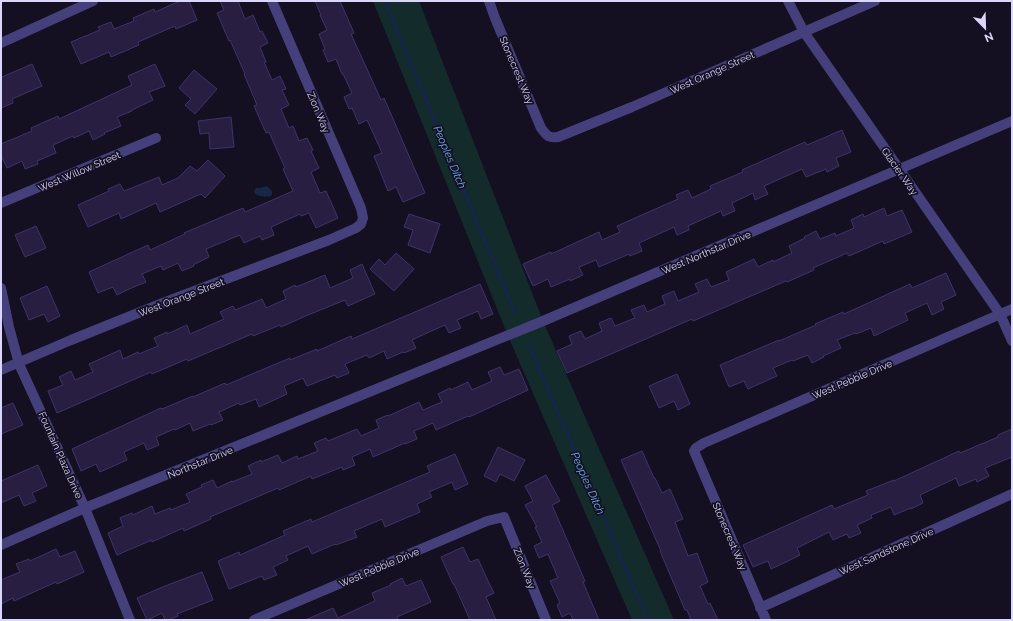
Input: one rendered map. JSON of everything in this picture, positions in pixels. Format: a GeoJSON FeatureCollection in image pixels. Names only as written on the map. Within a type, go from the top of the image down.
{"type":"FeatureCollection","features":[{"type":"Feature","properties":{"kind":"street"},"geometry":{"type":"LineString","coordinates":[[1,43],[93,1]]}},
{"type":"Feature","properties":{"kind":"street","name":"Zion Way"},"geometry":{"type":"LineString","coordinates":[[272,1],[361,208],[361,224]]}},
{"type":"Feature","properties":{"kind":"street","name":"Stonecrest Way"},"geometry":{"type":"LineString","coordinates":[[489,1],[541,128],[548,137]]}},
{"type":"Feature","properties":{"kind":"street","name":"Glacier Way"},"geometry":{"type":"LineString","coordinates":[[788,1],[804,32],[1000,314],[1012,341]]}},
{"type":"Feature","properties":{"kind":"street","name":"West Orange Street"},"geometry":{"type":"LineString","coordinates":[[548,137],[558,137],[632,107],[875,1]]}},
{"type":"Feature","properties":{"kind":"street","name":"West Northstar Drive"},"geometry":{"type":"LineString","coordinates":[[399,381],[1012,121]]}},
{"type":"Feature","properties":{"kind":"street","name":"West Willow Street"},"geometry":{"type":"LineString","coordinates":[[1,203],[156,138]]}},
{"type":"Feature","properties":{"kind":"street","name":"West Orange Street"},"geometry":{"type":"LineString","coordinates":[[1,370],[163,303],[329,240],[356,228],[361,224]]}},
{"type":"Feature","properties":{"kind":"street","name":"Fountain Plaza Drive"},"geometry":{"type":"LineString","coordinates":[[1,288],[9,327],[19,362],[85,508],[130,620]]}},
{"type":"Feature","properties":{"kind":"street","name":"West Pebble Drive"},"geometry":{"type":"LineString","coordinates":[[694,452],[696,448],[704,443],[1012,309]]}},
{"type":"Feature","properties":{"kind":"street","name":"Northstar Drive"},"geometry":{"type":"LineString","coordinates":[[1,545],[85,508],[399,381]]}},
{"type":"Feature","properties":{"kind":"street","name":"Stonecrest Way"},"geometry":{"type":"LineString","coordinates":[[694,452],[766,620]]}},
{"type":"Feature","properties":{"kind":"street","name":"West Sandstone Drive"},"geometry":{"type":"LineString","coordinates":[[760,608],[1012,494]]}},
{"type":"Feature","properties":{"kind":"street","name":"Zion Way"},"geometry":{"type":"LineString","coordinates":[[504,517],[546,620]]}},
{"type":"Feature","properties":{"kind":"street","name":"West Pebble Drive"},"geometry":{"type":"LineString","coordinates":[[254,620],[488,521],[504,517]]}},
{"type":"Feature","properties":{"kind":"green space"},"geometry":{"type":"Polygon","coordinates":[[[373,1],[419,1],[543,321],[674,620],[632,620],[508,336],[373,1]]]}},
{"type":"Feature","properties":{"kind":"water"},"geometry":{"type":"Polygon","coordinates":[[[267,186],[272,191],[271,196],[259,196],[255,194],[254,191],[256,188],[267,186]]]}},
{"type":"Feature","properties":{"kind":"building"},"geometry":{"type":"Polygon","coordinates":[[[180,1],[189,1],[197,20],[176,29],[175,26],[138,42],[139,45],[111,57],[109,52],[81,64],[71,42],[100,30],[98,27],[111,22],[114,29],[134,21],[133,18],[154,9],[155,12],[180,1]]]}},
{"type":"Feature","properties":{"kind":"building"},"geometry":{"type":"Polygon","coordinates":[[[220,1],[238,1],[245,19],[253,15],[260,32],[262,31],[268,43],[260,47],[266,62],[264,62],[272,80],[280,76],[286,89],[282,90],[289,105],[281,109],[289,128],[293,126],[299,141],[307,138],[319,168],[311,172],[320,193],[326,191],[338,218],[316,228],[309,213],[301,216],[300,214],[271,227],[274,235],[262,240],[260,236],[244,243],[240,235],[206,249],[209,257],[182,271],[178,263],[163,270],[161,266],[142,274],[146,282],[117,295],[113,287],[98,293],[89,272],[148,245],[150,250],[185,234],[184,233],[243,208],[245,212],[293,191],[283,169],[285,168],[269,132],[266,133],[254,106],[257,105],[245,74],[217,13],[224,10],[220,1]]]}},
{"type":"Feature","properties":{"kind":"building"},"geometry":{"type":"Polygon","coordinates":[[[315,1],[340,1],[354,33],[351,34],[381,100],[384,98],[425,193],[403,202],[396,187],[388,191],[374,156],[382,153],[374,135],[367,120],[359,124],[352,108],[349,109],[344,97],[352,93],[336,59],[328,62],[323,50],[325,49],[319,34],[327,30],[315,1]]]}},
{"type":"Feature","properties":{"kind":"building"},"geometry":{"type":"Polygon","coordinates":[[[32,64],[42,86],[12,99],[13,103],[1,108],[1,75],[2,77],[32,64]]]}},
{"type":"Feature","properties":{"kind":"building"},"geometry":{"type":"Polygon","coordinates":[[[155,64],[165,86],[149,92],[153,100],[117,117],[121,126],[104,133],[105,134],[93,140],[89,131],[74,138],[73,136],[53,145],[56,153],[37,161],[38,164],[25,169],[22,161],[7,168],[1,155],[1,144],[32,131],[31,128],[58,116],[59,119],[132,85],[128,76],[155,64]]]}},
{"type":"Feature","properties":{"kind":"building"},"geometry":{"type":"Polygon","coordinates":[[[194,70],[217,89],[195,114],[185,105],[191,99],[179,88],[194,70]]]}},
{"type":"Feature","properties":{"kind":"building"},"geometry":{"type":"Polygon","coordinates":[[[231,117],[234,147],[210,149],[209,133],[200,134],[198,121],[231,117]]]}},
{"type":"Feature","properties":{"kind":"building"},"geometry":{"type":"Polygon","coordinates":[[[842,130],[851,152],[836,158],[839,166],[827,172],[826,169],[806,177],[802,169],[764,186],[768,194],[755,200],[753,193],[732,203],[735,211],[723,216],[721,211],[688,226],[689,230],[677,235],[674,227],[639,243],[642,251],[630,256],[629,254],[599,267],[596,260],[579,267],[583,275],[570,281],[570,279],[551,287],[548,279],[533,286],[523,264],[551,252],[551,254],[599,232],[602,240],[620,232],[617,226],[678,199],[676,195],[688,190],[692,198],[711,189],[710,186],[743,172],[742,170],[805,142],[807,145],[842,130]]]}},
{"type":"Feature","properties":{"kind":"building"},"geometry":{"type":"Polygon","coordinates":[[[208,160],[225,176],[205,198],[201,194],[160,212],[156,203],[121,219],[119,213],[88,227],[78,205],[109,191],[108,189],[120,184],[124,191],[159,177],[162,185],[178,178],[190,166],[197,171],[208,160]]]}},
{"type":"Feature","properties":{"kind":"building"},"geometry":{"type":"Polygon","coordinates":[[[884,208],[887,216],[902,210],[912,232],[884,244],[883,241],[849,256],[847,253],[813,268],[814,270],[787,282],[786,281],[693,321],[692,319],[567,373],[557,351],[572,344],[569,336],[581,331],[585,339],[602,331],[599,323],[611,318],[615,326],[635,318],[631,310],[644,305],[647,312],[665,304],[662,296],[674,291],[678,301],[699,292],[695,284],[707,279],[711,287],[729,280],[726,272],[754,259],[758,267],[773,260],[773,262],[792,253],[789,246],[816,231],[820,239],[835,233],[836,236],[854,228],[851,220],[863,214],[864,217],[884,208]]]}},
{"type":"Feature","properties":{"kind":"building"},"geometry":{"type":"Polygon","coordinates":[[[409,214],[440,224],[430,253],[408,245],[413,230],[404,227],[409,214]]]}},
{"type":"Feature","properties":{"kind":"building"},"geometry":{"type":"Polygon","coordinates":[[[36,226],[46,248],[25,257],[15,235],[36,226]]]}},
{"type":"Feature","properties":{"kind":"building"},"geometry":{"type":"Polygon","coordinates":[[[396,253],[414,269],[394,291],[370,269],[379,259],[385,265],[396,253]]]}},
{"type":"Feature","properties":{"kind":"building"},"geometry":{"type":"Polygon","coordinates":[[[362,264],[375,294],[348,306],[345,300],[281,327],[280,325],[253,336],[252,334],[188,361],[187,359],[152,374],[151,372],[57,413],[48,391],[63,385],[59,377],[71,371],[75,380],[93,372],[89,364],[120,350],[123,359],[138,352],[139,354],[158,346],[154,338],[187,325],[190,334],[224,319],[220,312],[233,306],[235,310],[262,299],[266,308],[286,299],[283,291],[295,285],[296,287],[325,275],[330,288],[353,278],[350,270],[362,264]]]}},
{"type":"Feature","properties":{"kind":"building"},"geometry":{"type":"Polygon","coordinates":[[[946,273],[956,295],[941,302],[944,309],[932,315],[927,303],[905,313],[908,320],[874,336],[871,328],[837,340],[841,348],[812,363],[808,355],[773,368],[777,376],[748,389],[744,381],[729,387],[720,365],[779,341],[843,312],[844,314],[910,284],[912,288],[946,273]]]}},
{"type":"Feature","properties":{"kind":"building"},"geometry":{"type":"Polygon","coordinates":[[[480,284],[493,314],[481,319],[478,311],[457,320],[461,328],[449,333],[445,325],[412,340],[416,348],[404,353],[403,352],[387,359],[384,351],[369,358],[367,355],[345,364],[349,373],[337,378],[335,375],[307,386],[303,378],[284,386],[287,394],[259,407],[256,399],[240,405],[239,403],[219,412],[223,420],[193,431],[190,423],[156,437],[159,445],[147,450],[144,443],[124,452],[127,460],[100,472],[96,464],[81,471],[72,449],[161,408],[162,409],[193,397],[225,383],[226,385],[290,358],[290,360],[317,349],[317,351],[351,336],[352,339],[480,284]]]}},
{"type":"Feature","properties":{"kind":"building"},"geometry":{"type":"Polygon","coordinates":[[[47,286],[60,316],[48,322],[44,314],[29,320],[20,298],[47,286]]]}},
{"type":"Feature","properties":{"kind":"building"},"geometry":{"type":"Polygon","coordinates":[[[500,367],[504,375],[519,369],[528,390],[469,417],[468,416],[436,430],[433,423],[414,431],[417,439],[373,457],[370,449],[352,457],[355,465],[343,470],[342,467],[312,479],[311,476],[279,490],[278,488],[210,517],[211,519],[184,531],[183,528],[152,542],[152,540],[117,555],[108,533],[123,526],[120,518],[132,513],[133,515],[152,506],[155,514],[170,508],[171,510],[190,502],[186,494],[202,487],[201,485],[213,480],[217,488],[252,474],[248,466],[261,460],[261,462],[278,455],[282,463],[297,456],[298,459],[318,451],[314,443],[326,438],[328,441],[357,429],[361,436],[379,428],[376,420],[419,402],[423,410],[442,402],[438,394],[450,388],[451,390],[468,382],[472,390],[492,381],[488,372],[500,367]]]}},
{"type":"Feature","properties":{"kind":"building"},"geometry":{"type":"Polygon","coordinates":[[[677,374],[690,404],[678,410],[674,401],[659,408],[649,386],[677,374]]]}},
{"type":"Feature","properties":{"kind":"building"},"geometry":{"type":"Polygon","coordinates":[[[13,403],[23,425],[1,434],[1,408],[13,403]]]}},
{"type":"Feature","properties":{"kind":"building"},"geometry":{"type":"Polygon","coordinates":[[[1012,429],[1012,457],[985,468],[989,476],[977,482],[976,479],[959,486],[956,478],[920,495],[923,503],[911,509],[894,515],[891,507],[871,515],[872,518],[857,525],[861,533],[849,538],[847,534],[833,540],[829,532],[797,548],[800,555],[771,569],[768,561],[753,567],[743,545],[832,505],[834,509],[868,495],[866,491],[894,481],[959,451],[960,453],[998,437],[998,435],[1012,429]]]}},
{"type":"Feature","properties":{"kind":"building"},"geometry":{"type":"Polygon","coordinates":[[[498,447],[525,460],[514,481],[500,474],[496,482],[484,476],[498,447]]]}},
{"type":"Feature","properties":{"kind":"building"},"geometry":{"type":"Polygon","coordinates":[[[642,451],[662,493],[670,489],[683,519],[675,522],[688,556],[697,553],[708,582],[700,586],[708,604],[710,603],[718,620],[691,620],[687,610],[685,610],[621,460],[642,451]]]}},
{"type":"Feature","properties":{"kind":"building"},"geometry":{"type":"Polygon","coordinates":[[[455,454],[468,484],[455,490],[452,482],[429,492],[432,497],[417,504],[420,512],[385,527],[382,519],[354,531],[357,537],[336,545],[335,544],[312,554],[308,546],[286,556],[288,560],[273,567],[277,575],[264,580],[262,576],[229,589],[218,561],[239,552],[240,555],[285,535],[283,531],[311,519],[312,522],[430,472],[427,466],[455,454]]]}},
{"type":"Feature","properties":{"kind":"building"},"geometry":{"type":"Polygon","coordinates":[[[38,465],[47,486],[32,493],[36,501],[24,506],[19,495],[1,503],[1,481],[38,465]]]}},
{"type":"Feature","properties":{"kind":"building"},"geometry":{"type":"Polygon","coordinates":[[[546,475],[560,501],[552,505],[585,581],[583,582],[599,620],[573,620],[570,613],[562,617],[557,605],[560,603],[550,581],[558,578],[548,554],[539,558],[534,546],[542,542],[535,527],[537,527],[525,505],[533,501],[525,486],[546,475]]]}},
{"type":"Feature","properties":{"kind":"building"},"geometry":{"type":"Polygon","coordinates":[[[463,547],[470,562],[478,559],[494,593],[486,597],[496,620],[470,620],[453,584],[441,557],[463,547]]]}},
{"type":"Feature","properties":{"kind":"building"},"geometry":{"type":"Polygon","coordinates":[[[56,549],[60,557],[75,551],[84,572],[57,584],[56,582],[14,601],[13,598],[1,604],[1,580],[20,572],[16,564],[29,559],[30,561],[56,549]]]}},
{"type":"Feature","properties":{"kind":"building"},"geometry":{"type":"Polygon","coordinates":[[[202,572],[213,600],[177,614],[178,616],[168,620],[165,620],[162,613],[147,620],[137,598],[202,572]]]}},
{"type":"Feature","properties":{"kind":"building"},"geometry":{"type":"Polygon","coordinates":[[[402,578],[406,586],[421,580],[431,602],[397,617],[398,620],[305,620],[333,608],[338,618],[375,601],[372,593],[391,585],[390,584],[402,578]]]}},
{"type":"Feature","properties":{"kind":"waterway","name":"Peoples Ditch"},"geometry":{"type":"LineString","coordinates":[[385,1],[515,313]]}},
{"type":"Feature","properties":{"kind":"waterway","name":"Peoples Ditch"},"geometry":{"type":"LineString","coordinates":[[529,346],[648,620]]}}]}
